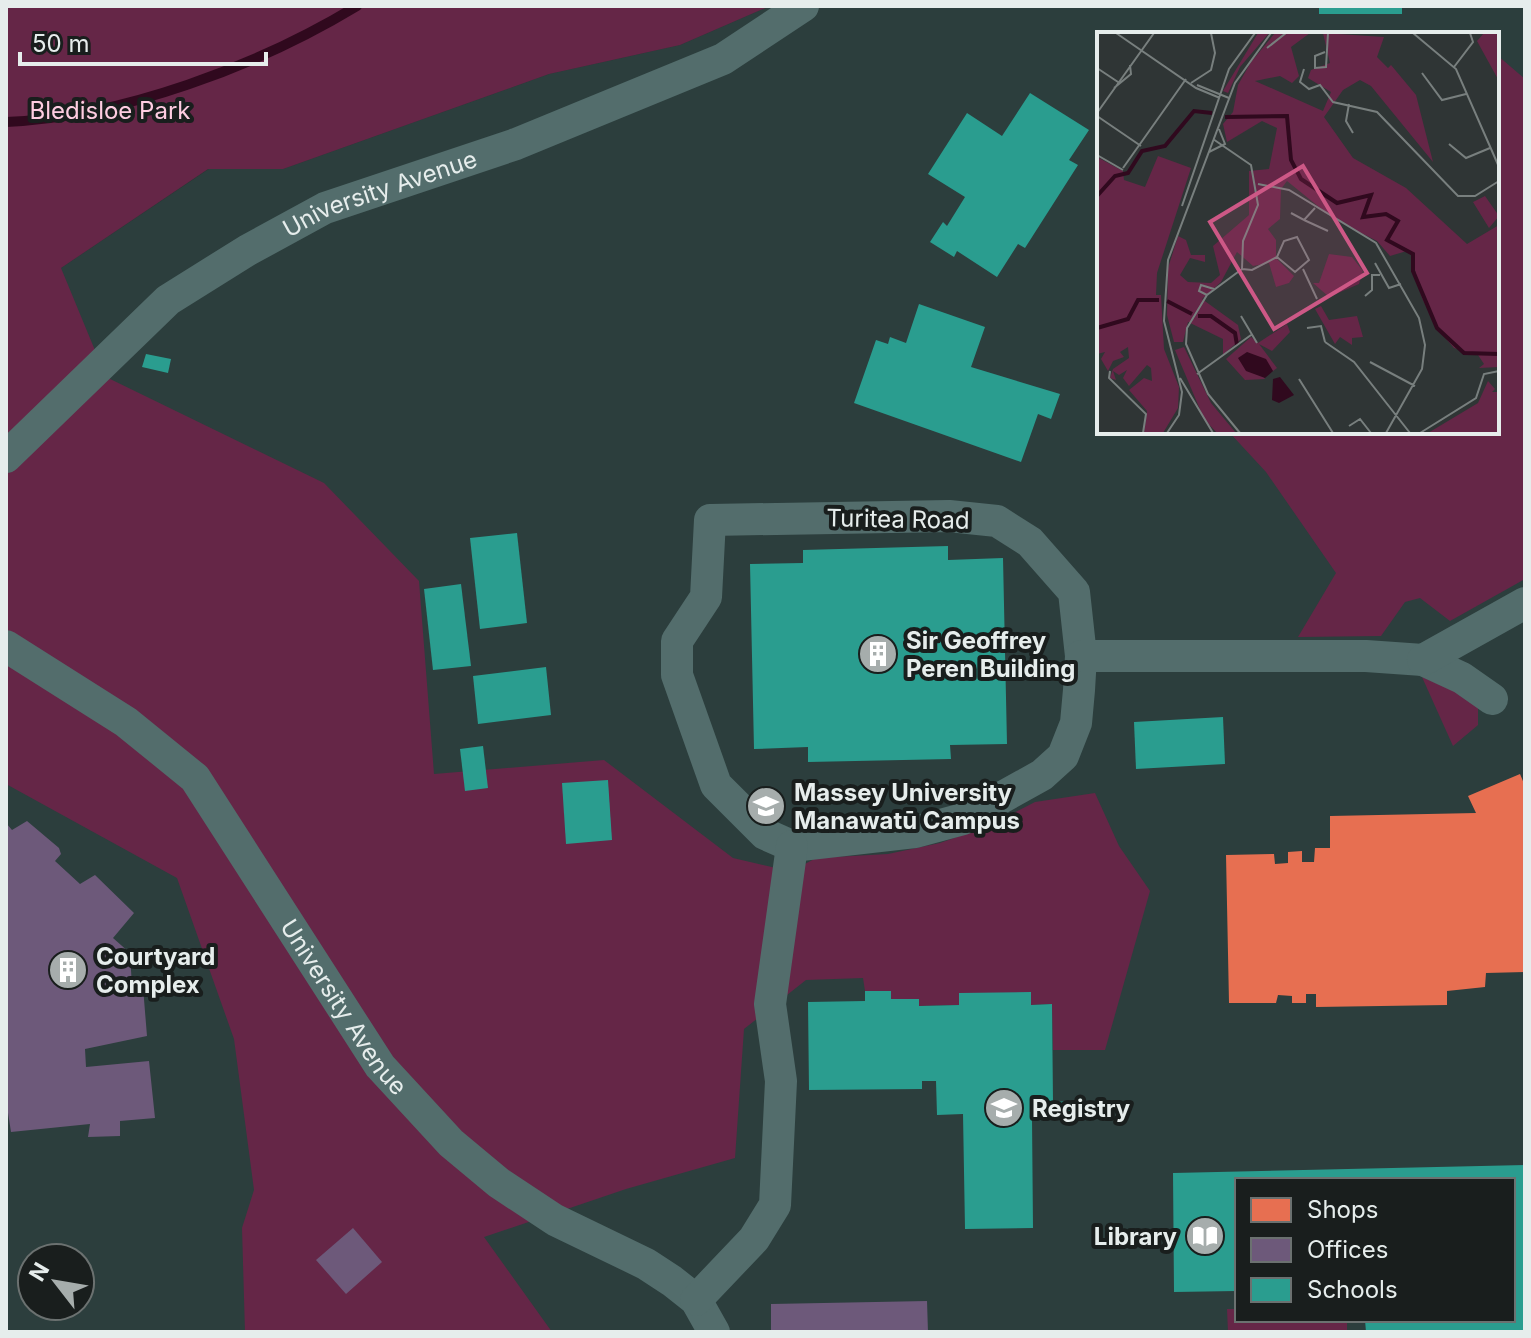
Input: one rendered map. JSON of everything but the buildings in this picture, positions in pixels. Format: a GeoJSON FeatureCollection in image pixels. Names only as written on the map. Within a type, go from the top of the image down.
{"type":"FeatureCollection","features":[{"type":"Feature","properties":{"kind":"street","name":"University Avenue"},"geometry":{"type":"LineString","coordinates":[[6,457],[168,300],[248,250],[325,208],[516,144],[723,59],[803,6]]}},
{"type":"Feature","properties":{"kind":"street","name":"Turitea Road"},"geometry":{"type":"LineString","coordinates":[[949,516],[997,521],[1030,542],[1074,592],[1081,656],[1076,723],[1063,756],[1042,775],[963,819],[915,832],[792,846],[765,834],[716,785],[677,675],[677,641],[706,597],[710,520],[949,516]]}},
{"type":"Feature","properties":{"kind":"street"},"geometry":{"type":"LineString","coordinates":[[1423,660],[1525,603]]}},
{"type":"Feature","properties":{"kind":"street","name":"University Avenue"},"geometry":{"type":"LineString","coordinates":[[6,646],[126,722],[195,778],[380,1066],[451,1143],[545,1214],[646,1264],[696,1300],[714,1332]]}},
{"type":"Feature","properties":{"kind":"street"},"geometry":{"type":"LineString","coordinates":[[1081,656],[1366,656],[1423,660],[1462,678],[1492,699]]}},
{"type":"Feature","properties":{"kind":"street"},"geometry":{"type":"LineString","coordinates":[[696,1300],[754,1239],[775,1205],[781,1081],[770,1004],[792,846]]}},
{"type":"Feature","properties":{"kind":"shaded area","name":"Massey University Manawatū Campus"},"geometry":{"type":"Polygon","coordinates":[[[770,6],[1525,6],[1525,1332],[6,1332],[6,232],[61,268],[209,169],[283,169],[549,74],[680,45],[770,6]]]}},
{"type":"Feature","properties":{"kind":"green space","name":"Bledisloe Park"},"geometry":{"type":"Polygon","coordinates":[[[6,6],[770,6],[680,45],[549,74],[283,169],[208,169],[61,268],[106,377],[324,483],[419,581],[434,774],[604,760],[733,858],[802,874],[805,864],[816,858],[888,854],[940,843],[988,826],[1035,802],[1095,793],[1119,846],[1150,891],[1105,1050],[1053,1050],[1052,1004],[1031,1005],[1031,993],[959,993],[959,1005],[919,1006],[919,999],[891,999],[891,991],[865,991],[863,978],[806,980],[744,1029],[735,1158],[626,1189],[484,1237],[552,1332],[245,1332],[242,1228],[254,1190],[234,1039],[177,878],[6,784],[6,6]]]}},
{"type":"Feature","properties":{"kind":"green space"},"geometry":{"type":"Polygon","coordinates":[[[1499,57],[1525,79],[1525,579],[1450,621],[1420,598],[1405,602],[1381,636],[1298,637],[1336,573],[1266,472],[1231,434],[1499,434],[1499,57]]]}},
{"type":"Feature","properties":{"kind":"green space"},"geometry":{"type":"Polygon","coordinates":[[[1422,677],[1478,701],[1478,725],[1453,746],[1422,677]]]}},
{"type":"Feature","properties":{"kind":"green space"},"geometry":{"type":"Polygon","coordinates":[[[1227,1309],[1235,1309],[1235,1322],[1347,1322],[1347,1332],[1228,1332],[1227,1309]]]}},
{"type":"Feature","properties":{"kind":"waterway"},"geometry":{"type":"LineString","coordinates":[[6,122],[96,110],[188,85],[277,49],[357,6]]}},
{"type":"Feature","properties":{"kind":"place","name":"Sir Geoffrey Peren Building"},"geometry":{"type":"Point","coordinates":[878,654]}},
{"type":"Feature","properties":{"kind":"place","name":"Massey University Manawatū Campus"},"geometry":{"type":"Point","coordinates":[766,806]}},
{"type":"Feature","properties":{"kind":"place","name":"Courtyard Complex"},"geometry":{"type":"Point","coordinates":[68,970]}},
{"type":"Feature","properties":{"kind":"place","name":"Registry"},"geometry":{"type":"Point","coordinates":[1004,1108]}},
{"type":"Feature","properties":{"kind":"place","name":"Library"},"geometry":{"type":"Point","coordinates":[1205,1236]}}]}
